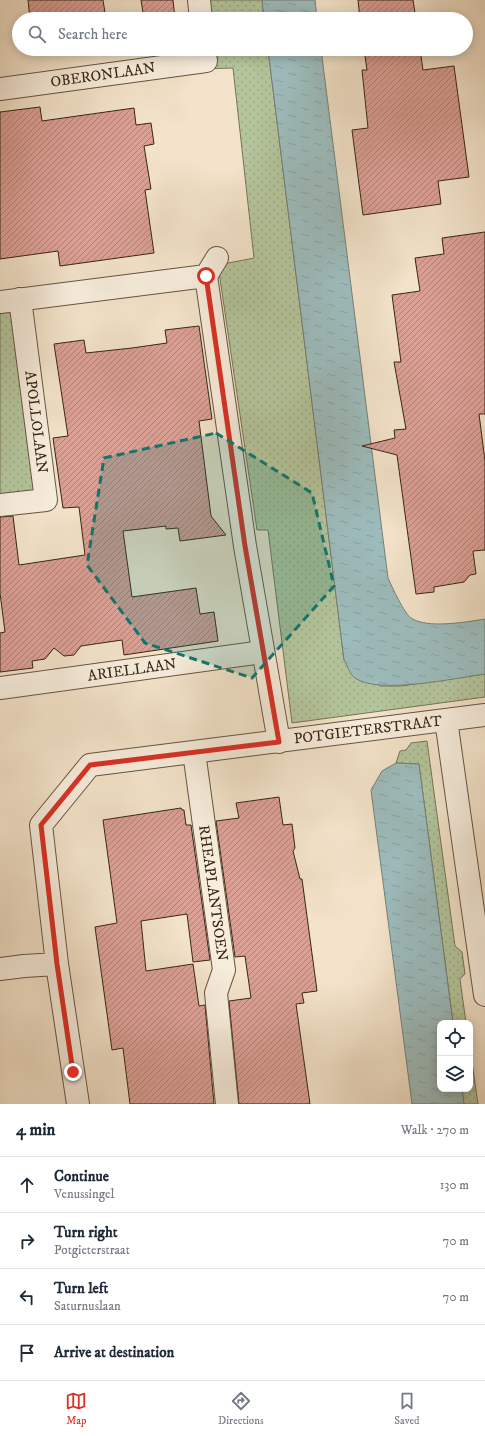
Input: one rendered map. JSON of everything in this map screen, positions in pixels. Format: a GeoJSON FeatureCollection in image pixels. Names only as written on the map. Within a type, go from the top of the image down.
{"type":"FeatureCollection","features":[{"type":"Feature","properties":{"kind":"street"},"geometry":{"type":"LineString","coordinates":[[199,0],[200,12]]}},
{"type":"Feature","properties":{"kind":"street","name":"OBERONLAAN"},"geometry":{"type":"LineString","coordinates":[[0,89],[199,56]]}},
{"type":"Feature","properties":{"kind":"street","name":"APOLLOLAAN"},"geometry":{"type":"LineString","coordinates":[[0,505],[46,500],[10,300],[212,267],[245,546],[263,652]]}},
{"type":"Feature","properties":{"kind":"street"},"geometry":{"type":"LineString","coordinates":[[263,652],[279,742]]}},
{"type":"Feature","properties":{"kind":"street","name":"ARIELLAAN"},"geometry":{"type":"LineString","coordinates":[[0,688],[263,652]]}},
{"type":"Feature","properties":{"kind":"street","name":"POTGIETERSTRAAT"},"geometry":{"type":"LineString","coordinates":[[57,964],[41,825],[90,765],[485,715]]}},
{"type":"Feature","properties":{"kind":"street"},"geometry":{"type":"LineString","coordinates":[[446,720],[482,953],[485,995]]}},
{"type":"Feature","properties":{"kind":"street","name":"RHEAPLANTSOEN"},"geometry":{"type":"LineString","coordinates":[[194,752],[224,970],[216,993],[227,1104]]}},
{"type":"Feature","properties":{"kind":"street"},"geometry":{"type":"LineString","coordinates":[[0,970],[24,966],[57,964],[78,1104]]}},
{"type":"Feature","properties":{"kind":"highlighted area"},"geometry":{"type":"Polygon","coordinates":[[[216,433],[312,493],[334,586],[252,678],[145,643],[87,565],[104,458],[216,433]]]}},
{"type":"Feature","properties":{"kind":"green space"},"geometry":{"type":"Polygon","coordinates":[[[190,0],[262,0],[263,12],[191,12],[190,0]]]}},
{"type":"Feature","properties":{"kind":"green space"},"geometry":{"type":"Polygon","coordinates":[[[196,56],[269,56],[344,660],[380,686],[401,686],[485,674],[485,697],[292,723],[268,530],[257,530],[218,265],[254,258],[233,68],[197,69],[196,56]]]}},
{"type":"Feature","properties":{"kind":"green space"},"geometry":{"type":"Polygon","coordinates":[[[20,297],[46,499],[0,505],[0,300],[20,297]]]}},
{"type":"Feature","properties":{"kind":"green space"},"geometry":{"type":"Polygon","coordinates":[[[427,741],[455,946],[462,952],[465,974],[460,979],[466,1020],[453,1020],[419,764],[396,763],[400,751],[406,750],[411,743],[427,741]]]}},
{"type":"Feature","properties":{"kind":"green space"},"geometry":{"type":"Polygon","coordinates":[[[473,1069],[478,1104],[464,1104],[462,1092],[473,1092],[473,1069]]]}},
{"type":"Feature","properties":{"kind":"water"},"geometry":{"type":"Polygon","coordinates":[[[262,0],[315,0],[316,12],[263,12],[262,0]]]}},
{"type":"Feature","properties":{"kind":"water"},"geometry":{"type":"Polygon","coordinates":[[[269,56],[322,56],[388,578],[405,611],[411,618],[418,621],[447,624],[485,619],[485,674],[437,682],[381,685],[366,683],[353,677],[344,660],[269,56]]]}},
{"type":"Feature","properties":{"kind":"water"},"geometry":{"type":"Polygon","coordinates":[[[396,763],[419,764],[453,1020],[437,1020],[437,1092],[462,1092],[464,1104],[412,1104],[371,790],[382,771],[396,763]]]}},
{"type":"Feature","properties":{"kind":"building"},"geometry":{"type":"Polygon","coordinates":[[[28,0],[103,0],[105,12],[29,12],[28,0]]]}},
{"type":"Feature","properties":{"kind":"building"},"geometry":{"type":"Polygon","coordinates":[[[141,0],[173,0],[174,12],[143,12],[141,0]]]}},
{"type":"Feature","properties":{"kind":"building"},"geometry":{"type":"Polygon","coordinates":[[[358,0],[413,0],[415,12],[359,12],[358,0]]]}},
{"type":"Feature","properties":{"kind":"building"},"geometry":{"type":"Polygon","coordinates":[[[365,56],[421,56],[423,70],[454,66],[469,177],[438,181],[441,204],[363,215],[352,130],[368,128],[362,70],[367,70],[365,56]]]}},
{"type":"Feature","properties":{"kind":"building"},"geometry":{"type":"Polygon","coordinates":[[[40,107],[42,121],[134,108],[136,125],[151,123],[154,144],[144,146],[151,189],[145,190],[154,253],[60,266],[58,251],[0,259],[0,112],[40,107]]]}},
{"type":"Feature","properties":{"kind":"building"},"geometry":{"type":"Polygon","coordinates":[[[485,232],[485,414],[479,414],[485,461],[485,550],[473,551],[476,574],[470,575],[464,582],[434,587],[434,592],[416,594],[397,455],[362,446],[395,438],[394,430],[406,429],[394,362],[401,362],[392,295],[420,291],[415,258],[444,254],[442,238],[485,232]]]}},
{"type":"Feature","properties":{"kind":"building"},"geometry":{"type":"Polygon","coordinates":[[[199,326],[212,419],[199,421],[211,516],[226,535],[180,541],[178,528],[166,529],[166,526],[123,531],[132,597],[196,588],[200,614],[214,612],[218,641],[124,655],[122,640],[81,646],[74,655],[64,656],[54,648],[45,659],[32,661],[33,668],[0,672],[0,633],[5,632],[0,593],[0,517],[13,516],[19,565],[85,555],[79,507],[63,508],[53,438],[68,436],[54,344],[84,340],[86,353],[132,348],[167,343],[165,330],[199,326]]]}},
{"type":"Feature","properties":{"kind":"building"},"geometry":{"type":"Polygon","coordinates":[[[279,797],[283,825],[292,824],[295,848],[293,851],[300,879],[302,879],[317,991],[302,993],[304,1003],[296,1004],[310,1104],[239,1104],[229,1001],[251,998],[245,956],[235,957],[216,821],[239,818],[236,803],[279,797]]]}},
{"type":"Feature","properties":{"kind":"building"},"geometry":{"type":"Polygon","coordinates":[[[181,808],[184,810],[186,825],[191,825],[210,960],[193,962],[187,914],[141,921],[146,971],[193,964],[199,1006],[205,1005],[214,1104],[130,1104],[123,1048],[112,1050],[95,927],[117,923],[103,820],[181,808]]]}},
{"type":"Feature","properties":{"kind":"route"},"geometry":{"type":"LineString","coordinates":[[73,1072],[57,964],[41,825],[90,765],[279,742],[245,546],[206,276]]}}]}
